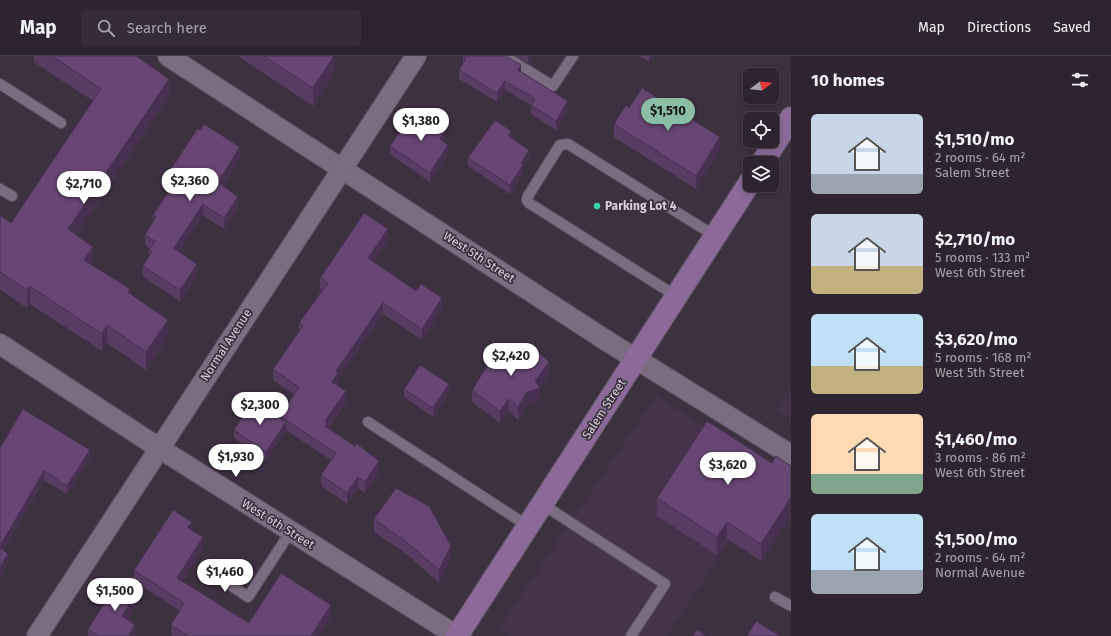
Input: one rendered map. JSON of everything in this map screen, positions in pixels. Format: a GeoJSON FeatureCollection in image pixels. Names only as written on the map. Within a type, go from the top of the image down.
{"type":"FeatureCollection","features":[{"type":"Feature","properties":{"kind":"street","name":"West 5th Street"},"geometry":{"type":"LineString","coordinates":[[168,56],[636,359],[791,455]]}},
{"type":"Feature","properties":{"kind":"street","name":"Normal Avenue"},"geometry":{"type":"LineString","coordinates":[[37,636],[416,56]]}},
{"type":"Feature","properties":{"kind":"street"},"geometry":{"type":"LineString","coordinates":[[767,156],[791,118]]}},
{"type":"Feature","properties":{"kind":"street","name":"Salem Street"},"geometry":{"type":"LineString","coordinates":[[457,636],[744,192]]}},
{"type":"Feature","properties":{"kind":"street","name":"West 6th Street"},"geometry":{"type":"LineString","coordinates":[[0,344],[159,448],[457,636]]}},
{"type":"Feature","properties":{"kind":"lane"},"geometry":{"type":"LineString","coordinates":[[504,56],[553,86],[573,56]]}},
{"type":"Feature","properties":{"kind":"lane"},"geometry":{"type":"LineString","coordinates":[[0,84],[61,122]]}},
{"type":"Feature","properties":{"kind":"lane"},"geometry":{"type":"LineString","coordinates":[[676,296],[529,203],[527,200],[528,196],[560,145],[568,144],[715,236]]}},
{"type":"Feature","properties":{"kind":"lane"},"geometry":{"type":"LineString","coordinates":[[0,188],[12,196]]}},
{"type":"Feature","properties":{"kind":"lane"},"geometry":{"type":"LineString","coordinates":[[368,422],[528,526]]}},
{"type":"Feature","properties":{"kind":"lane"},"geometry":{"type":"LineString","coordinates":[[542,504],[665,584],[631,636]]}},
{"type":"Feature","properties":{"kind":"lane"},"geometry":{"type":"LineString","coordinates":[[217,576],[248,597],[291,532]]}},
{"type":"Feature","properties":{"kind":"lane"},"geometry":{"type":"LineString","coordinates":[[775,597],[791,606]]}},
{"type":"Feature","properties":{"kind":"shaded area"},"geometry":{"type":"Polygon","coordinates":[[[791,391],[791,420],[778,411],[791,391]]]}},
{"type":"Feature","properties":{"kind":"shaded area"},"geometry":{"type":"Polygon","coordinates":[[[656,396],[774,473],[667,636],[508,636],[498,630],[656,396]]]}},
{"type":"Feature","properties":{"kind":"building"},"geometry":{"type":"Polygon","coordinates":[[[52,56],[136,56],[169,79],[68,229],[93,247],[84,260],[130,289],[128,292],[168,320],[146,352],[107,325],[102,334],[30,286],[27,290],[0,272],[0,215],[11,223],[101,89],[52,56]]]}},
{"type":"Feature","properties":{"kind":"building"},"geometry":{"type":"Polygon","coordinates":[[[264,56],[334,56],[313,88],[264,56]]]}},
{"type":"Feature","properties":{"kind":"building"},"geometry":{"type":"Polygon","coordinates":[[[463,56],[506,56],[521,65],[518,70],[568,101],[556,121],[531,105],[535,99],[505,81],[497,93],[459,70],[466,58],[463,56]]]}},
{"type":"Feature","properties":{"kind":"building"},"geometry":{"type":"Polygon","coordinates":[[[642,88],[720,137],[696,176],[614,124],[626,105],[629,108],[642,88]]]}},
{"type":"Feature","properties":{"kind":"building"},"geometry":{"type":"Polygon","coordinates":[[[414,110],[445,131],[440,139],[448,145],[430,173],[390,146],[414,110]]]}},
{"type":"Feature","properties":{"kind":"building"},"geometry":{"type":"Polygon","coordinates":[[[495,120],[511,131],[508,136],[529,150],[521,163],[523,165],[510,185],[468,158],[495,120]]]}},
{"type":"Feature","properties":{"kind":"building"},"geometry":{"type":"Polygon","coordinates":[[[204,124],[240,147],[218,182],[238,197],[224,218],[203,204],[174,248],[197,264],[180,290],[143,266],[152,252],[149,250],[155,241],[145,235],[156,217],[153,215],[178,178],[169,172],[198,128],[200,130],[204,124]]]}},
{"type":"Feature","properties":{"kind":"building"},"geometry":{"type":"Polygon","coordinates":[[[364,213],[388,229],[368,258],[416,291],[421,284],[442,298],[422,329],[383,303],[336,371],[338,373],[332,382],[346,391],[325,421],[327,423],[325,426],[355,446],[356,443],[379,461],[365,482],[358,477],[347,493],[321,475],[336,453],[280,416],[299,387],[273,369],[303,326],[299,323],[328,283],[320,278],[364,213]]]}},
{"type":"Feature","properties":{"kind":"building"},"geometry":{"type":"Polygon","coordinates":[[[520,342],[530,350],[534,350],[542,355],[549,362],[535,381],[540,388],[527,392],[518,407],[509,399],[500,411],[472,390],[494,355],[507,357],[520,342]]]}},
{"type":"Feature","properties":{"kind":"building"},"geometry":{"type":"Polygon","coordinates":[[[420,365],[449,384],[433,408],[404,389],[420,365]]]}},
{"type":"Feature","properties":{"kind":"building"},"geometry":{"type":"Polygon","coordinates":[[[253,400],[286,422],[266,452],[234,430],[253,400]]]}},
{"type":"Feature","properties":{"kind":"building"},"geometry":{"type":"Polygon","coordinates":[[[23,409],[90,450],[67,486],[44,471],[0,546],[0,448],[23,409]]]}},
{"type":"Feature","properties":{"kind":"building"},"geometry":{"type":"Polygon","coordinates":[[[707,421],[772,463],[776,456],[791,466],[791,497],[761,544],[727,522],[717,537],[657,498],[707,421]]]}},
{"type":"Feature","properties":{"kind":"building"},"geometry":{"type":"Polygon","coordinates":[[[396,488],[429,506],[451,546],[439,570],[409,544],[374,519],[396,488]]]}},
{"type":"Feature","properties":{"kind":"building"},"geometry":{"type":"Polygon","coordinates":[[[173,510],[192,522],[188,528],[203,537],[177,578],[249,623],[281,573],[331,605],[311,636],[189,636],[171,625],[184,603],[134,570],[173,510]]]}},
{"type":"Feature","properties":{"kind":"building"},"geometry":{"type":"Polygon","coordinates":[[[0,548],[8,554],[0,567],[0,548]]]}},
{"type":"Feature","properties":{"kind":"building"},"geometry":{"type":"Polygon","coordinates":[[[121,578],[139,590],[122,616],[135,625],[128,636],[98,636],[88,629],[121,578]]]}},
{"type":"Feature","properties":{"kind":"building"},"geometry":{"type":"Polygon","coordinates":[[[756,621],[780,636],[747,636],[756,621]]]}},
{"type":"Feature","properties":{"kind":"building"},"geometry":{"type":"Polygon","coordinates":[[[697,630],[706,636],[693,636],[697,630]]]}},
{"type":"Feature","properties":{"kind":"place","name":"Parking Lot 4"},"geometry":{"type":"Point","coordinates":[597,206]}}]}
